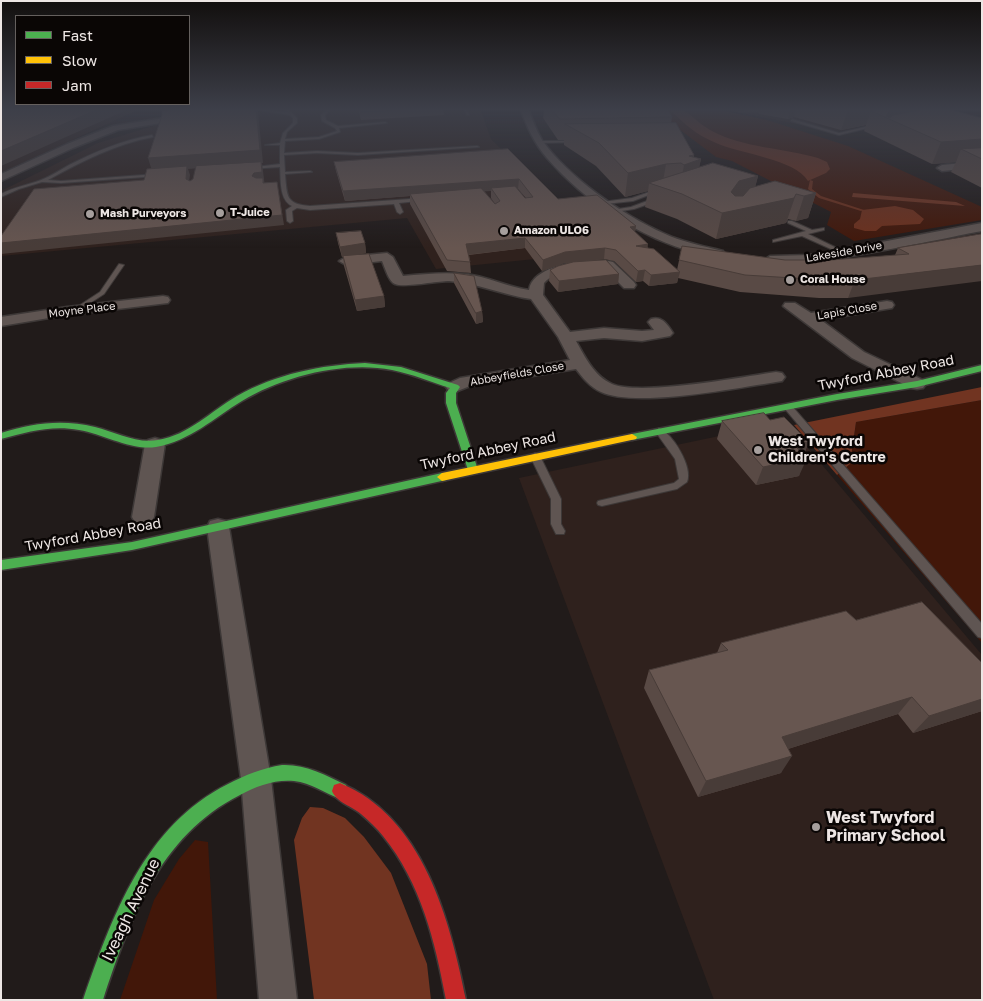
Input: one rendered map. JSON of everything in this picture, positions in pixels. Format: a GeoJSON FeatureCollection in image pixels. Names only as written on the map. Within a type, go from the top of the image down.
{"type":"FeatureCollection","features":[{"type":"Feature","properties":{"kind":"street"},"geometry":{"type":"LineString","coordinates":[[1,178],[53,155]]}},
{"type":"Feature","properties":{"kind":"street"},"geometry":{"type":"LineString","coordinates":[[553,155],[565,170],[605,202],[658,235],[698,255],[730,256]]}},
{"type":"Feature","properties":{"kind":"street"},"geometry":{"type":"LineString","coordinates":[[942,168],[982,164]]}},
{"type":"Feature","properties":{"kind":"street"},"geometry":{"type":"LineString","coordinates":[[966,165],[982,176]]}},
{"type":"Feature","properties":{"kind":"street","name":"Lakeside Drive"},"geometry":{"type":"LineString","coordinates":[[757,259],[775,261],[810,259],[982,226]]}},
{"type":"Feature","properties":{"kind":"street"},"geometry":{"type":"LineString","coordinates":[[346,261],[387,257],[400,286],[440,277],[466,278],[512,292],[536,295],[537,283],[545,274],[606,262],[629,285]]}},
{"type":"Feature","properties":{"kind":"street","name":"Abbeyfields Close"},"geometry":{"type":"LineString","coordinates":[[536,295],[566,337],[580,363],[595,380],[608,390],[631,393],[685,390],[776,377]]}},
{"type":"Feature","properties":{"kind":"street","name":"Moyne Place"},"geometry":{"type":"LineString","coordinates":[[1,322],[76,310],[163,300]]}},
{"type":"Feature","properties":{"kind":"street","name":"Lapis Close"},"geometry":{"type":"LineString","coordinates":[[808,318],[887,305]]}},
{"type":"Feature","properties":{"kind":"street","name":"Lapis Close"},"geometry":{"type":"LineString","coordinates":[[790,306],[858,355],[917,384]]}},
{"type":"Feature","properties":{"kind":"street"},"geometry":{"type":"LineString","coordinates":[[566,337],[604,333],[642,336],[665,333],[656,322]]}},
{"type":"Feature","properties":{"kind":"street","name":"Abbeyfields Close"},"geometry":{"type":"LineString","coordinates":[[473,470],[451,403],[451,393],[455,387],[466,382],[580,363]]}},
{"type":"Feature","properties":{"kind":"street","name":"Abbeyfields Close"},"geometry":{"type":"LineString","coordinates":[[1,436],[29,426],[65,422],[134,442],[155,444],[177,437],[197,427],[250,392],[279,379],[360,366],[381,366],[407,371],[455,387]]}},
{"type":"Feature","properties":{"kind":"street","name":"Twyford Abbey Road"},"geometry":{"type":"LineString","coordinates":[[1,566],[132,546],[535,456],[660,430],[917,384],[982,368]]}},
{"type":"Feature","properties":{"kind":"street"},"geometry":{"type":"LineString","coordinates":[[143,517],[155,444]]}},
{"type":"Feature","properties":{"kind":"street"},"geometry":{"type":"LineString","coordinates":[[218,527],[256,779],[278,1000]]}},
{"type":"Feature","properties":{"kind":"street","name":"Iveagh Avenue"},"geometry":{"type":"LineString","coordinates":[[93,1000],[109,950],[138,888],[166,842],[198,811],[225,793],[256,779],[294,773],[325,783],[358,800],[391,831],[420,879],[438,923],[454,980],[456,1000]]}},
{"type":"Feature","properties":{"kind":"lane"},"geometry":{"type":"LineString","coordinates":[[1,196],[17,188],[42,181],[97,155]]}},
{"type":"Feature","properties":{"kind":"lane"},"geometry":{"type":"LineString","coordinates":[[284,155],[284,194],[288,202],[297,206],[326,208],[434,199]]}},
{"type":"Feature","properties":{"kind":"lane"},"geometry":{"type":"LineString","coordinates":[[241,168],[283,165]]}},
{"type":"Feature","properties":{"kind":"lane"},"geometry":{"type":"LineString","coordinates":[[284,173],[310,172]]}},
{"type":"Feature","properties":{"kind":"lane"},"geometry":{"type":"LineString","coordinates":[[42,181],[61,182],[166,174]]}},
{"type":"Feature","properties":{"kind":"lane"},"geometry":{"type":"LineString","coordinates":[[56,191],[61,182]]}},
{"type":"Feature","properties":{"kind":"lane"},"geometry":{"type":"LineString","coordinates":[[275,182],[283,182]]}},
{"type":"Feature","properties":{"kind":"lane"},"geometry":{"type":"LineString","coordinates":[[605,202],[670,189]]}},
{"type":"Feature","properties":{"kind":"lane"},"geometry":{"type":"LineString","coordinates":[[640,196],[652,201]]}},
{"type":"Feature","properties":{"kind":"lane"},"geometry":{"type":"LineString","coordinates":[[616,210],[632,208],[661,198]]}},
{"type":"Feature","properties":{"kind":"lane"},"geometry":{"type":"LineString","coordinates":[[396,202],[400,212]]}},
{"type":"Feature","properties":{"kind":"lane"},"geometry":{"type":"LineString","coordinates":[[290,222],[289,210],[297,206]]}},
{"type":"Feature","properties":{"kind":"lane"},"geometry":{"type":"LineString","coordinates":[[790,222],[812,232]]}},
{"type":"Feature","properties":{"kind":"lane"},"geometry":{"type":"LineString","coordinates":[[775,241],[822,229]]}},
{"type":"Feature","properties":{"kind":"lane"},"geometry":{"type":"LineString","coordinates":[[802,234],[844,253]]}},
{"type":"Feature","properties":{"kind":"lane"},"geometry":{"type":"LineString","coordinates":[[76,310],[102,292],[121,265]]}},
{"type":"Feature","properties":{"kind":"lane"},"geometry":{"type":"LineString","coordinates":[[788,407],[982,633]]}},
{"type":"Feature","properties":{"kind":"lane"},"geometry":{"type":"LineString","coordinates":[[602,503],[677,486],[684,480],[685,468],[677,453],[660,430]]}},
{"type":"Feature","properties":{"kind":"lane"},"geometry":{"type":"LineString","coordinates":[[535,456],[556,499],[556,524],[560,531]]}},
{"type":"Feature","properties":{"kind":"shaded area"},"geometry":{"type":"Polygon","coordinates":[[[1,155],[41,155],[1,173],[1,155]]]}},
{"type":"Feature","properties":{"kind":"shaded area"},"geometry":{"type":"Polygon","coordinates":[[[74,155],[507,155],[605,252],[436,269],[407,218],[1,256],[1,191],[74,155]]]}},
{"type":"Feature","properties":{"kind":"shaded area"},"geometry":{"type":"Polygon","coordinates":[[[713,155],[867,155],[982,207],[982,220],[854,241],[827,225],[831,212],[732,161],[713,155]]]}},
{"type":"Feature","properties":{"kind":"shaded area"},"geometry":{"type":"Polygon","coordinates":[[[754,155],[804,155],[827,162],[830,169],[826,173],[808,181],[792,167],[754,155]]]}},
{"type":"Feature","properties":{"kind":"shaded area"},"geometry":{"type":"Polygon","coordinates":[[[853,193],[956,202],[965,206],[852,197],[853,193]]]}},
{"type":"Feature","properties":{"kind":"shaded area"},"geometry":{"type":"Polygon","coordinates":[[[895,206],[913,210],[924,219],[920,224],[882,226],[876,231],[854,228],[854,224],[860,219],[862,210],[895,206]]]}},
{"type":"Feature","properties":{"kind":"shaded area"},"geometry":{"type":"Polygon","coordinates":[[[982,387],[982,400],[856,422],[850,464],[837,475],[794,425],[982,387]]]}},
{"type":"Feature","properties":{"kind":"shaded area"},"geometry":{"type":"Polygon","coordinates":[[[982,400],[982,643],[837,475],[850,464],[856,422],[982,400]]]}},
{"type":"Feature","properties":{"kind":"shaded area","name":"West Twyford Primary School"},"geometry":{"type":"Polygon","coordinates":[[[786,422],[982,655],[982,1000],[714,1000],[519,478],[786,422]]]}},
{"type":"Feature","properties":{"kind":"shaded area"},"geometry":{"type":"Polygon","coordinates":[[[310,807],[323,808],[345,818],[364,837],[391,873],[427,964],[431,1000],[314,1000],[294,840],[302,818],[310,807]]]}},
{"type":"Feature","properties":{"kind":"shaded area"},"geometry":{"type":"Polygon","coordinates":[[[195,840],[208,842],[217,1000],[120,1000],[154,900],[179,859],[195,840]]]}},
{"type":"Feature","properties":{"kind":"building"},"geometry":{"type":"Polygon","coordinates":[[[149,155],[194,155],[148,158],[149,155]]]}},
{"type":"Feature","properties":{"kind":"building"},"geometry":{"type":"Polygon","coordinates":[[[432,155],[514,155],[558,199],[597,195],[636,226],[630,227],[648,244],[636,246],[654,249],[680,272],[651,275],[645,270],[638,271],[616,250],[605,248],[565,252],[543,260],[525,238],[466,244],[470,262],[447,260],[410,194],[481,188],[495,204],[500,201],[491,188],[515,186],[525,198],[533,197],[519,179],[343,191],[334,162],[432,155]]]}},
{"type":"Feature","properties":{"kind":"building"},"geometry":{"type":"Polygon","coordinates":[[[610,155],[694,155],[689,156],[701,159],[684,165],[681,163],[666,164],[628,173],[610,155]]]}},
{"type":"Feature","properties":{"kind":"building"},"geometry":{"type":"Polygon","coordinates":[[[973,155],[982,155],[982,159],[973,155]]]}},
{"type":"Feature","properties":{"kind":"building"},"geometry":{"type":"Polygon","coordinates":[[[261,162],[262,172],[254,173],[252,176],[263,178],[263,183],[277,182],[282,215],[1,243],[1,236],[34,189],[144,180],[147,169],[187,166],[186,179],[190,181],[193,179],[196,166],[261,162]]]}},
{"type":"Feature","properties":{"kind":"building"},"geometry":{"type":"Polygon","coordinates":[[[713,163],[758,176],[739,181],[731,192],[735,196],[743,196],[750,188],[775,181],[816,193],[804,196],[796,194],[794,198],[722,213],[682,194],[649,183],[713,163]]]}},
{"type":"Feature","properties":{"kind":"building"},"geometry":{"type":"Polygon","coordinates":[[[361,231],[365,243],[340,247],[336,233],[361,231]]]}},
{"type":"Feature","properties":{"kind":"building"},"geometry":{"type":"Polygon","coordinates":[[[982,234],[982,265],[855,280],[745,275],[679,260],[682,246],[785,260],[831,260],[909,254],[898,248],[982,234]]]}},
{"type":"Feature","properties":{"kind":"building"},"geometry":{"type":"Polygon","coordinates":[[[369,254],[384,296],[355,300],[343,256],[369,254]]]}},
{"type":"Feature","properties":{"kind":"building"},"geometry":{"type":"Polygon","coordinates":[[[606,260],[619,274],[559,281],[550,270],[573,262],[606,260]]]}},
{"type":"Feature","properties":{"kind":"building"},"geometry":{"type":"Polygon","coordinates":[[[454,273],[474,276],[482,311],[476,313],[454,273]]]}},
{"type":"Feature","properties":{"kind":"building"},"geometry":{"type":"Polygon","coordinates":[[[764,413],[770,420],[784,417],[809,442],[793,444],[807,458],[763,467],[722,421],[764,413]]]}},
{"type":"Feature","properties":{"kind":"building"},"geometry":{"type":"Polygon","coordinates":[[[922,602],[982,663],[982,699],[929,716],[912,697],[782,737],[792,756],[706,781],[649,670],[728,650],[721,643],[846,611],[856,620],[922,602]]]}},
{"type":"Feature","properties":{"kind":"waterway"},"geometry":{"type":"LineString","coordinates":[[811,181],[810,189],[820,197],[862,210]]}},
{"type":"Feature","properties":{"kind":"traffic: fast"},"geometry":{"type":"LineString","coordinates":[[1,436],[29,428],[67,425],[93,430],[138,443],[156,444],[189,432],[239,399],[289,377],[347,366],[382,366],[410,372],[455,387],[451,393],[451,403],[473,470]]}},
{"type":"Feature","properties":{"kind":"traffic: fast"},"geometry":{"type":"LineString","coordinates":[[632,437],[837,397],[917,384],[982,368]]}},
{"type":"Feature","properties":{"kind":"traffic: fast"},"geometry":{"type":"LineString","coordinates":[[1,565],[132,546],[442,477]]}},
{"type":"Feature","properties":{"kind":"traffic: fast"},"geometry":{"type":"LineString","coordinates":[[93,1000],[116,936],[146,873],[165,845],[188,820],[215,799],[246,783],[275,774],[300,774],[318,780],[340,791]]}},
{"type":"Feature","properties":{"kind":"traffic: slow"},"geometry":{"type":"LineString","coordinates":[[442,477],[632,437]]}},
{"type":"Feature","properties":{"kind":"traffic: jam"},"geometry":{"type":"LineString","coordinates":[[340,791],[366,807],[388,828],[407,853],[422,880],[443,940],[456,1000]]}},
{"type":"Feature","properties":{"kind":"place","name":"T-Juice"},"geometry":{"type":"Point","coordinates":[220,213]}},
{"type":"Feature","properties":{"kind":"place","name":"Mash Purveyors"},"geometry":{"type":"Point","coordinates":[90,214]}},
{"type":"Feature","properties":{"kind":"place","name":"Amazon ULO6"},"geometry":{"type":"Point","coordinates":[504,231]}},
{"type":"Feature","properties":{"kind":"place","name":"Coral House"},"geometry":{"type":"Point","coordinates":[790,280]}},
{"type":"Feature","properties":{"kind":"place","name":"West Twyford Children's Centre"},"geometry":{"type":"Point","coordinates":[758,450]}},
{"type":"Feature","properties":{"kind":"place","name":"West Twyford Primary School"},"geometry":{"type":"Point","coordinates":[816,827]}}]}
